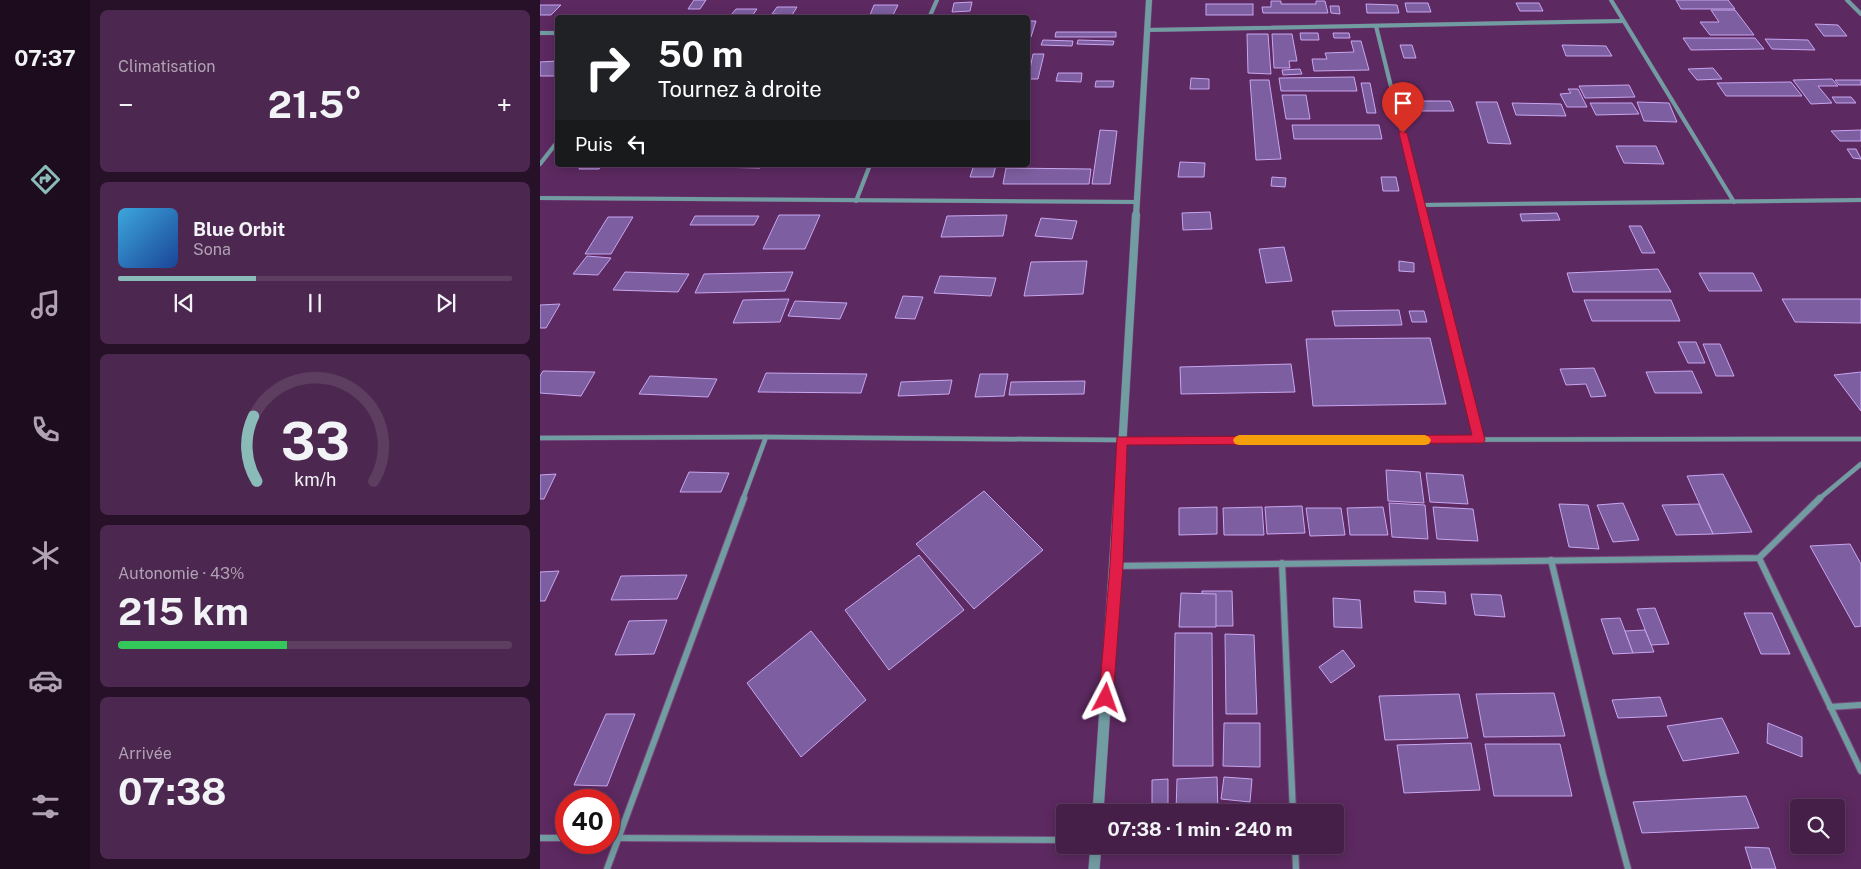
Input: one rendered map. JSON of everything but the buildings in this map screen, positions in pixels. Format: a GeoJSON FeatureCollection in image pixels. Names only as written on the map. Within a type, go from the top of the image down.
{"type":"FeatureCollection","features":[{"type":"Feature","properties":{"kind":"street"},"geometry":{"type":"LineString","coordinates":[[930,15],[937,0]]}},
{"type":"Feature","properties":{"kind":"street"},"geometry":{"type":"LineString","coordinates":[[1099,804],[1116,566],[1121,440],[1149,0]]}},
{"type":"Feature","properties":{"kind":"street"},"geometry":{"type":"LineString","coordinates":[[1611,0],[1734,202]]}},
{"type":"Feature","properties":{"kind":"street"},"geometry":{"type":"LineString","coordinates":[[1847,0],[1861,14]]}},
{"type":"Feature","properties":{"kind":"street"},"geometry":{"type":"LineString","coordinates":[[1148,30],[1623,21]]}},
{"type":"Feature","properties":{"kind":"street"},"geometry":{"type":"LineString","coordinates":[[1376,26],[1479,440]]}},
{"type":"Feature","properties":{"kind":"street"},"geometry":{"type":"LineString","coordinates":[[540,33],[555,32]]}},
{"type":"Feature","properties":{"kind":"street"},"geometry":{"type":"LineString","coordinates":[[540,164],[555,145]]}},
{"type":"Feature","properties":{"kind":"street"},"geometry":{"type":"LineString","coordinates":[[856,201],[869,167]]}},
{"type":"Feature","properties":{"kind":"street"},"geometry":{"type":"LineString","coordinates":[[540,198],[1137,202]]}},
{"type":"Feature","properties":{"kind":"street"},"geometry":{"type":"LineString","coordinates":[[1421,205],[1861,200]]}},
{"type":"Feature","properties":{"kind":"street"},"geometry":{"type":"LineString","coordinates":[[620,833],[766,437]]}},
{"type":"Feature","properties":{"kind":"street"},"geometry":{"type":"LineString","coordinates":[[540,438],[766,437],[1121,440],[1861,439]]}},
{"type":"Feature","properties":{"kind":"street"},"geometry":{"type":"LineString","coordinates":[[1116,566],[1759,558],[1814,503],[1861,464]]}},
{"type":"Feature","properties":{"kind":"street"},"geometry":{"type":"LineString","coordinates":[[1759,558],[1861,772]]}},
{"type":"Feature","properties":{"kind":"street"},"geometry":{"type":"LineString","coordinates":[[1551,560],[1603,775],[1628,869]]}},
{"type":"Feature","properties":{"kind":"street"},"geometry":{"type":"LineString","coordinates":[[1282,564],[1293,804]]}},
{"type":"Feature","properties":{"kind":"street"},"geometry":{"type":"LineString","coordinates":[[1830,707],[1861,705]]}},
{"type":"Feature","properties":{"kind":"street"},"geometry":{"type":"LineString","coordinates":[[540,838],[555,838]]}},
{"type":"Feature","properties":{"kind":"street"},"geometry":{"type":"LineString","coordinates":[[620,838],[1056,840]]}},
{"type":"Feature","properties":{"kind":"street"},"geometry":{"type":"LineString","coordinates":[[606,869],[612,854]]}},
{"type":"Feature","properties":{"kind":"street"},"geometry":{"type":"LineString","coordinates":[[1094,869],[1095,854]]}},
{"type":"Feature","properties":{"kind":"street"},"geometry":{"type":"LineString","coordinates":[[1295,854],[1296,869]]}},
{"type":"Feature","properties":{"kind":"slow traffic"},"geometry":{"type":"LineString","coordinates":[[1239,440],[1425,440]]}},
{"type":"Feature","properties":{"kind":"route"},"geometry":{"type":"LineString","coordinates":[[1106,698],[1116,566],[1121,440],[1479,440],[1403,133]]}}]}
